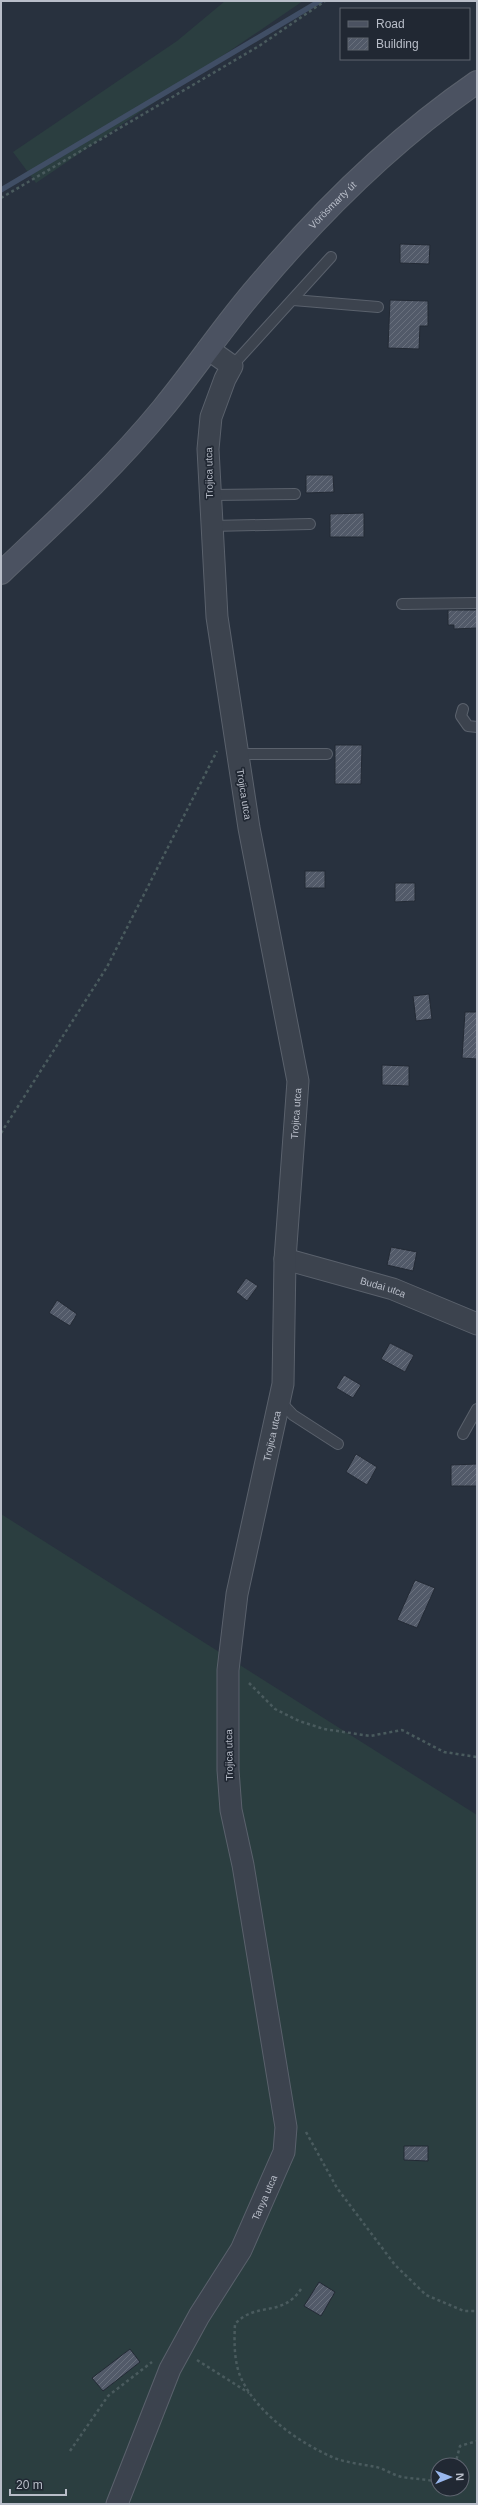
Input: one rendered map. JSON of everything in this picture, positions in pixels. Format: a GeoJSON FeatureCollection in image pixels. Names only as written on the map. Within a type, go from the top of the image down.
{"type":"FeatureCollection","features":[{"type":"Feature","properties":{"kind":"street","name":"Vörösmarty út"},"geometry":{"type":"LineString","coordinates":[[1,573],[112,466],[163,408],[258,285],[382,155],[477,82]]}},
{"type":"Feature","properties":{"kind":"street"},"geometry":{"type":"LineString","coordinates":[[208,349],[232,366]]}},
{"type":"Feature","properties":{"kind":"street","name":"Trojica utca"},"geometry":{"type":"LineString","coordinates":[[232,366],[225,379],[211,417],[208,450],[217,617],[250,828],[298,1081],[286,1259],[283,1384],[237,1594],[228,1670],[228,1770],[231,1810],[243,1865]]}},
{"type":"Feature","properties":{"kind":"street","name":"Budai utca"},"geometry":{"type":"LineString","coordinates":[[286,1259],[392,1289],[477,1324]]}},
{"type":"Feature","properties":{"kind":"street","name":"Tanya utca"},"geometry":{"type":"LineString","coordinates":[[117,2504],[179,2352],[199,2316],[241,2250],[284,2152],[286,2127],[243,1865]]}},
{"type":"Feature","properties":{"kind":"lane","name":"Trojica utca"},"geometry":{"type":"LineString","coordinates":[[232,366],[332,257]]}},
{"type":"Feature","properties":{"kind":"lane"},"geometry":{"type":"LineString","coordinates":[[293,300],[378,307]]}},
{"type":"Feature","properties":{"kind":"lane"},"geometry":{"type":"LineString","coordinates":[[210,495],[295,494]]}},
{"type":"Feature","properties":{"kind":"lane"},"geometry":{"type":"LineString","coordinates":[[211,526],[310,524]]}},
{"type":"Feature","properties":{"kind":"lane"},"geometry":{"type":"LineString","coordinates":[[402,604],[477,603]]}},
{"type":"Feature","properties":{"kind":"lane"},"geometry":{"type":"LineString","coordinates":[[463,709],[462,716],[468,726],[477,727]]}},
{"type":"Feature","properties":{"kind":"lane"},"geometry":{"type":"LineString","coordinates":[[236,745],[327,754]]}},
{"type":"Feature","properties":{"kind":"lane"},"geometry":{"type":"LineString","coordinates":[[280,1401],[293,1415],[338,1444]]}},
{"type":"Feature","properties":{"kind":"lane"},"geometry":{"type":"LineString","coordinates":[[464,1434],[477,1409]]}},
{"type":"Feature","properties":{"kind":"path"},"geometry":{"type":"LineString","coordinates":[[1,198],[259,46],[326,1]]}},
{"type":"Feature","properties":{"kind":"path"},"geometry":{"type":"LineString","coordinates":[[1,1133],[107,967],[222,741],[236,745]]}},
{"type":"Feature","properties":{"kind":"path"},"geometry":{"type":"LineString","coordinates":[[248,1679],[250,1686],[275,1709],[299,1721],[324,1729],[370,1736],[402,1730],[444,1752],[477,1757]]}},
{"type":"Feature","properties":{"kind":"path"},"geometry":{"type":"LineString","coordinates":[[286,2127],[306,2132],[337,2188],[395,2265],[426,2295],[464,2311],[477,2311]]}},
{"type":"Feature","properties":{"kind":"path"},"geometry":{"type":"LineString","coordinates":[[301,2289],[289,2304],[258,2311],[241,2318],[235,2324],[235,2353],[241,2377],[249,2393],[274,2420],[314,2448],[333,2457],[379,2468],[402,2477],[413,2476],[430,2480]]}},
{"type":"Feature","properties":{"kind":"path"},"geometry":{"type":"LineString","coordinates":[[70,2451],[108,2396],[153,2360],[179,2352],[249,2393]]}},
{"type":"Feature","properties":{"kind":"path"},"geometry":{"type":"LineString","coordinates":[[457,2457],[460,2446],[477,2441]]}},
{"type":"Feature","properties":{"kind":"shaded area"},"geometry":{"type":"Polygon","coordinates":[[[225,1],[303,1],[36,183],[13,152],[177,41],[225,1]]]}},
{"type":"Feature","properties":{"kind":"shaded area"},"geometry":{"type":"Polygon","coordinates":[[[1,1514],[477,1815],[477,2504],[1,2504],[1,1514]]]}},
{"type":"Feature","properties":{"kind":"building"},"geometry":{"type":"Polygon","coordinates":[[[400,244],[430,245],[429,264],[400,263],[400,244]]]}},
{"type":"Feature","properties":{"kind":"building"},"geometry":{"type":"Polygon","coordinates":[[[390,300],[428,301],[428,326],[420,326],[419,349],[388,348],[390,300]]]}},
{"type":"Feature","properties":{"kind":"building"},"geometry":{"type":"Polygon","coordinates":[[[306,475],[333,475],[334,492],[306,493],[306,475]]]}},
{"type":"Feature","properties":{"kind":"building"},"geometry":{"type":"Polygon","coordinates":[[[364,513],[364,537],[330,537],[330,514],[364,513]]]}},
{"type":"Feature","properties":{"kind":"building"},"geometry":{"type":"Polygon","coordinates":[[[448,610],[477,610],[477,628],[454,629],[454,625],[448,625],[448,610]]]}},
{"type":"Feature","properties":{"kind":"building"},"geometry":{"type":"Polygon","coordinates":[[[335,745],[362,745],[361,784],[335,784],[335,745]]]}},
{"type":"Feature","properties":{"kind":"building"},"geometry":{"type":"Polygon","coordinates":[[[305,871],[325,871],[325,888],[305,888],[305,871]]]}},
{"type":"Feature","properties":{"kind":"building"},"geometry":{"type":"Polygon","coordinates":[[[395,883],[415,883],[415,901],[395,902],[395,883]]]}},
{"type":"Feature","properties":{"kind":"building"},"geometry":{"type":"Polygon","coordinates":[[[429,994],[432,1019],[416,1021],[413,996],[429,994]]]}},
{"type":"Feature","properties":{"kind":"building"},"geometry":{"type":"Polygon","coordinates":[[[465,1012],[477,1012],[477,1059],[462,1058],[465,1012]]]}},
{"type":"Feature","properties":{"kind":"building"},"geometry":{"type":"Polygon","coordinates":[[[382,1065],[409,1066],[409,1086],[382,1085],[382,1065]]]}},
{"type":"Feature","properties":{"kind":"building"},"geometry":{"type":"Polygon","coordinates":[[[391,1247],[417,1252],[413,1271],[387,1265],[391,1247]]]}},
{"type":"Feature","properties":{"kind":"building"},"geometry":{"type":"Polygon","coordinates":[[[246,1278],[258,1286],[247,1301],[236,1292],[246,1278]]]}},
{"type":"Feature","properties":{"kind":"building"},"geometry":{"type":"Polygon","coordinates":[[[57,1300],[77,1314],[70,1326],[49,1313],[57,1300]]]}},
{"type":"Feature","properties":{"kind":"building"},"geometry":{"type":"Polygon","coordinates":[[[390,1343],[414,1355],[405,1372],[381,1359],[390,1343]]]}},
{"type":"Feature","properties":{"kind":"building"},"geometry":{"type":"Polygon","coordinates":[[[344,1375],[361,1385],[353,1398],[336,1388],[344,1375]]]}},
{"type":"Feature","properties":{"kind":"building"},"geometry":{"type":"Polygon","coordinates":[[[356,1454],[377,1467],[367,1485],[346,1472],[356,1454]]]}},
{"type":"Feature","properties":{"kind":"building"},"geometry":{"type":"Polygon","coordinates":[[[477,1464],[477,1486],[451,1486],[451,1465],[477,1464]]]}},
{"type":"Feature","properties":{"kind":"building"},"geometry":{"type":"Polygon","coordinates":[[[415,1580],[435,1588],[417,1628],[397,1620],[415,1580]]]}},
{"type":"Feature","properties":{"kind":"building"},"geometry":{"type":"Polygon","coordinates":[[[404,2146],[428,2146],[428,2161],[404,2160],[404,2146]]]}},
{"type":"Feature","properties":{"kind":"building"},"geometry":{"type":"Polygon","coordinates":[[[319,2282],[335,2292],[321,2316],[304,2306],[319,2282]]]}},
{"type":"Feature","properties":{"kind":"building"},"geometry":{"type":"Polygon","coordinates":[[[130,2349],[140,2362],[103,2391],[92,2378],[130,2349]]]}},
{"type":"Feature","properties":{"kind":"waterway"},"geometry":{"type":"LineString","coordinates":[[1,190],[320,1]]}}]}
